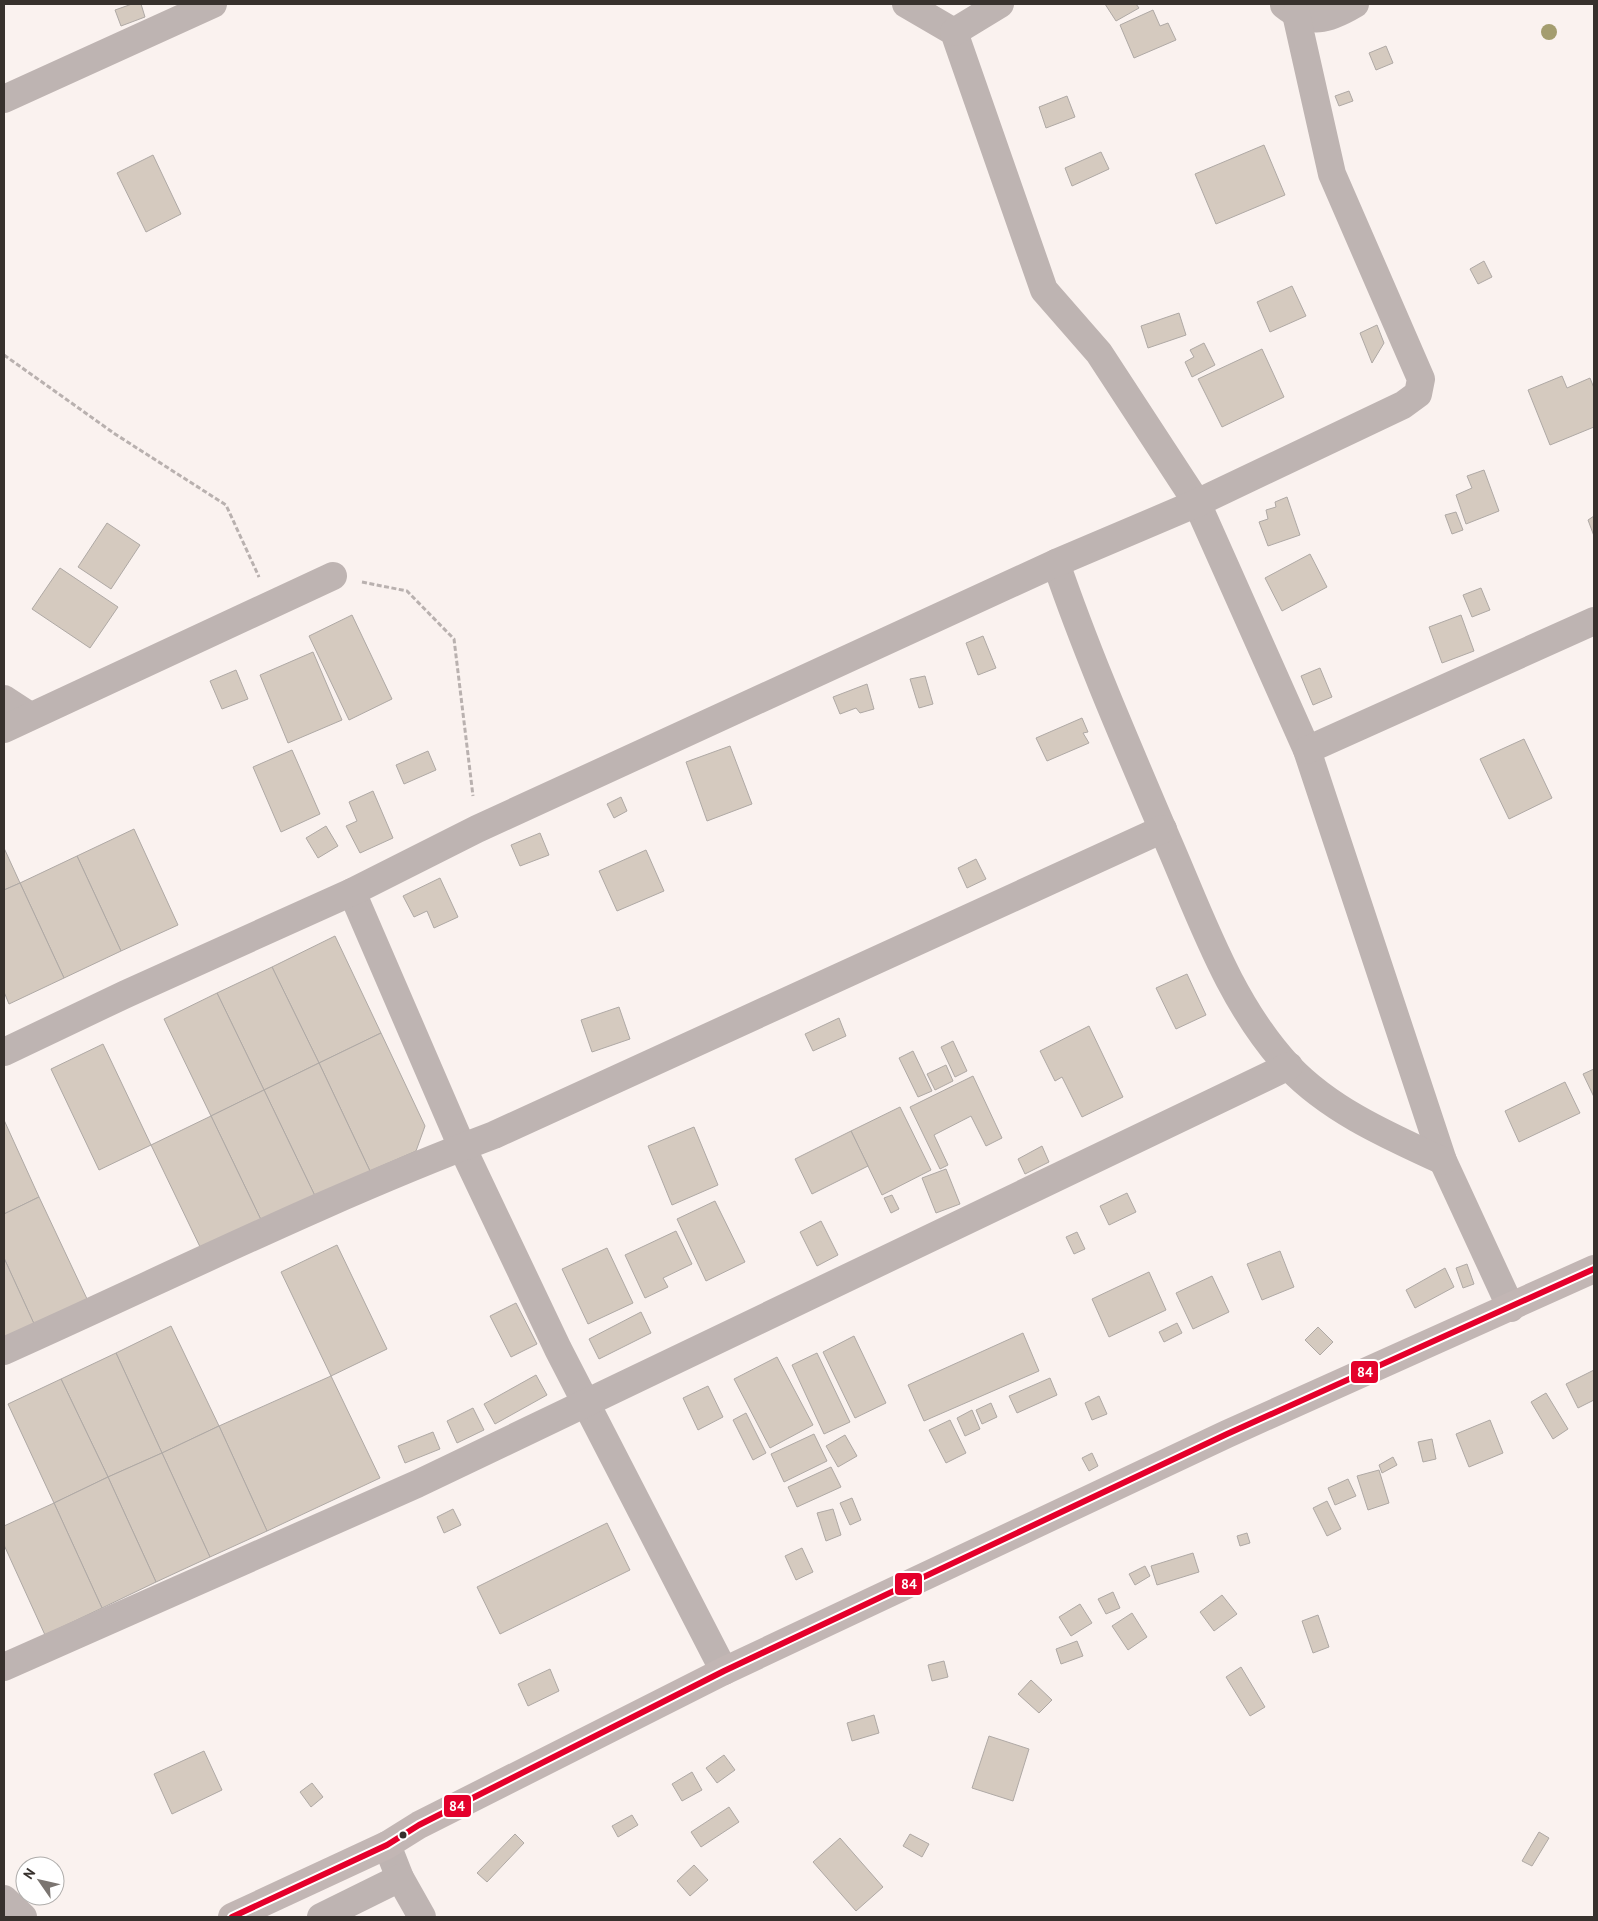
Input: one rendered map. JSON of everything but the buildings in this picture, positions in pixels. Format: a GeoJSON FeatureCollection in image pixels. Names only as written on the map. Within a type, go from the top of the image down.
{"type":"FeatureCollection","features":[{"type":"Feature","properties":{"kind":"main road"},"geometry":{"type":"LineString","coordinates":[[232,1917],[387,1846],[419,1826],[724,1671],[1227,1434],[1511,1308],[1594,1269]]}},
{"type":"Feature","properties":{"kind":"street"},"geometry":{"type":"LineString","coordinates":[[4,99],[213,4]]}},
{"type":"Feature","properties":{"kind":"street"},"geometry":{"type":"LineString","coordinates":[[906,4],[954,32],[1044,290],[1099,353],[1197,504],[1307,750],[1443,1161],[1511,1308]]}},
{"type":"Feature","properties":{"kind":"street"},"geometry":{"type":"LineString","coordinates":[[954,32],[1000,4]]}},
{"type":"Feature","properties":{"kind":"street"},"geometry":{"type":"LineString","coordinates":[[1289,9],[1313,19],[1335,16],[1355,4]]}},
{"type":"Feature","properties":{"kind":"street"},"geometry":{"type":"LineString","coordinates":[[4,1052],[126,994],[352,892],[478,829],[1056,564],[1197,504],[1402,405],[1418,394],[1422,379],[1332,174],[1289,9]]}},
{"type":"Feature","properties":{"kind":"street"},"geometry":{"type":"LineString","coordinates":[[1056,564],[1074,618],[1212,945],[1252,1019],[1289,1066],[1320,1094],[1379,1132],[1443,1161]]}},
{"type":"Feature","properties":{"kind":"street"},"geometry":{"type":"LineString","coordinates":[[4,729],[333,576]]}},
{"type":"Feature","properties":{"kind":"street"},"geometry":{"type":"LineString","coordinates":[[1307,750],[1594,621]]}},
{"type":"Feature","properties":{"kind":"street"},"geometry":{"type":"LineString","coordinates":[[4,699],[30,716]]}},
{"type":"Feature","properties":{"kind":"street"},"geometry":{"type":"LineString","coordinates":[[4,1351],[335,1200],[494,1135],[1163,829]]}},
{"type":"Feature","properties":{"kind":"street"},"geometry":{"type":"LineString","coordinates":[[352,892],[462,1147],[585,1403],[724,1671]]}},
{"type":"Feature","properties":{"kind":"street"},"geometry":{"type":"LineString","coordinates":[[4,1667],[417,1484],[1289,1066]]}},
{"type":"Feature","properties":{"kind":"street"},"geometry":{"type":"LineString","coordinates":[[387,1846],[400,1878],[422,1917]]}},
{"type":"Feature","properties":{"kind":"street"},"geometry":{"type":"LineString","coordinates":[[321,1917],[400,1878]]}},
{"type":"Feature","properties":{"kind":"street"},"geometry":{"type":"LineString","coordinates":[[4,1899],[23,1917]]}},
{"type":"Feature","properties":{"kind":"path"},"geometry":{"type":"LineString","coordinates":[[4,355],[115,434],[226,505],[271,605]]}},
{"type":"Feature","properties":{"kind":"path"},"geometry":{"type":"LineString","coordinates":[[333,576],[407,591],[454,639],[478,829]]}},
{"type":"Feature","properties":{"kind":"transit line","name":"84"},"geometry":{"type":"LineString","coordinates":[[232,1917],[387,1845],[419,1825],[724,1671],[1227,1434],[1594,1269]]}}]}
